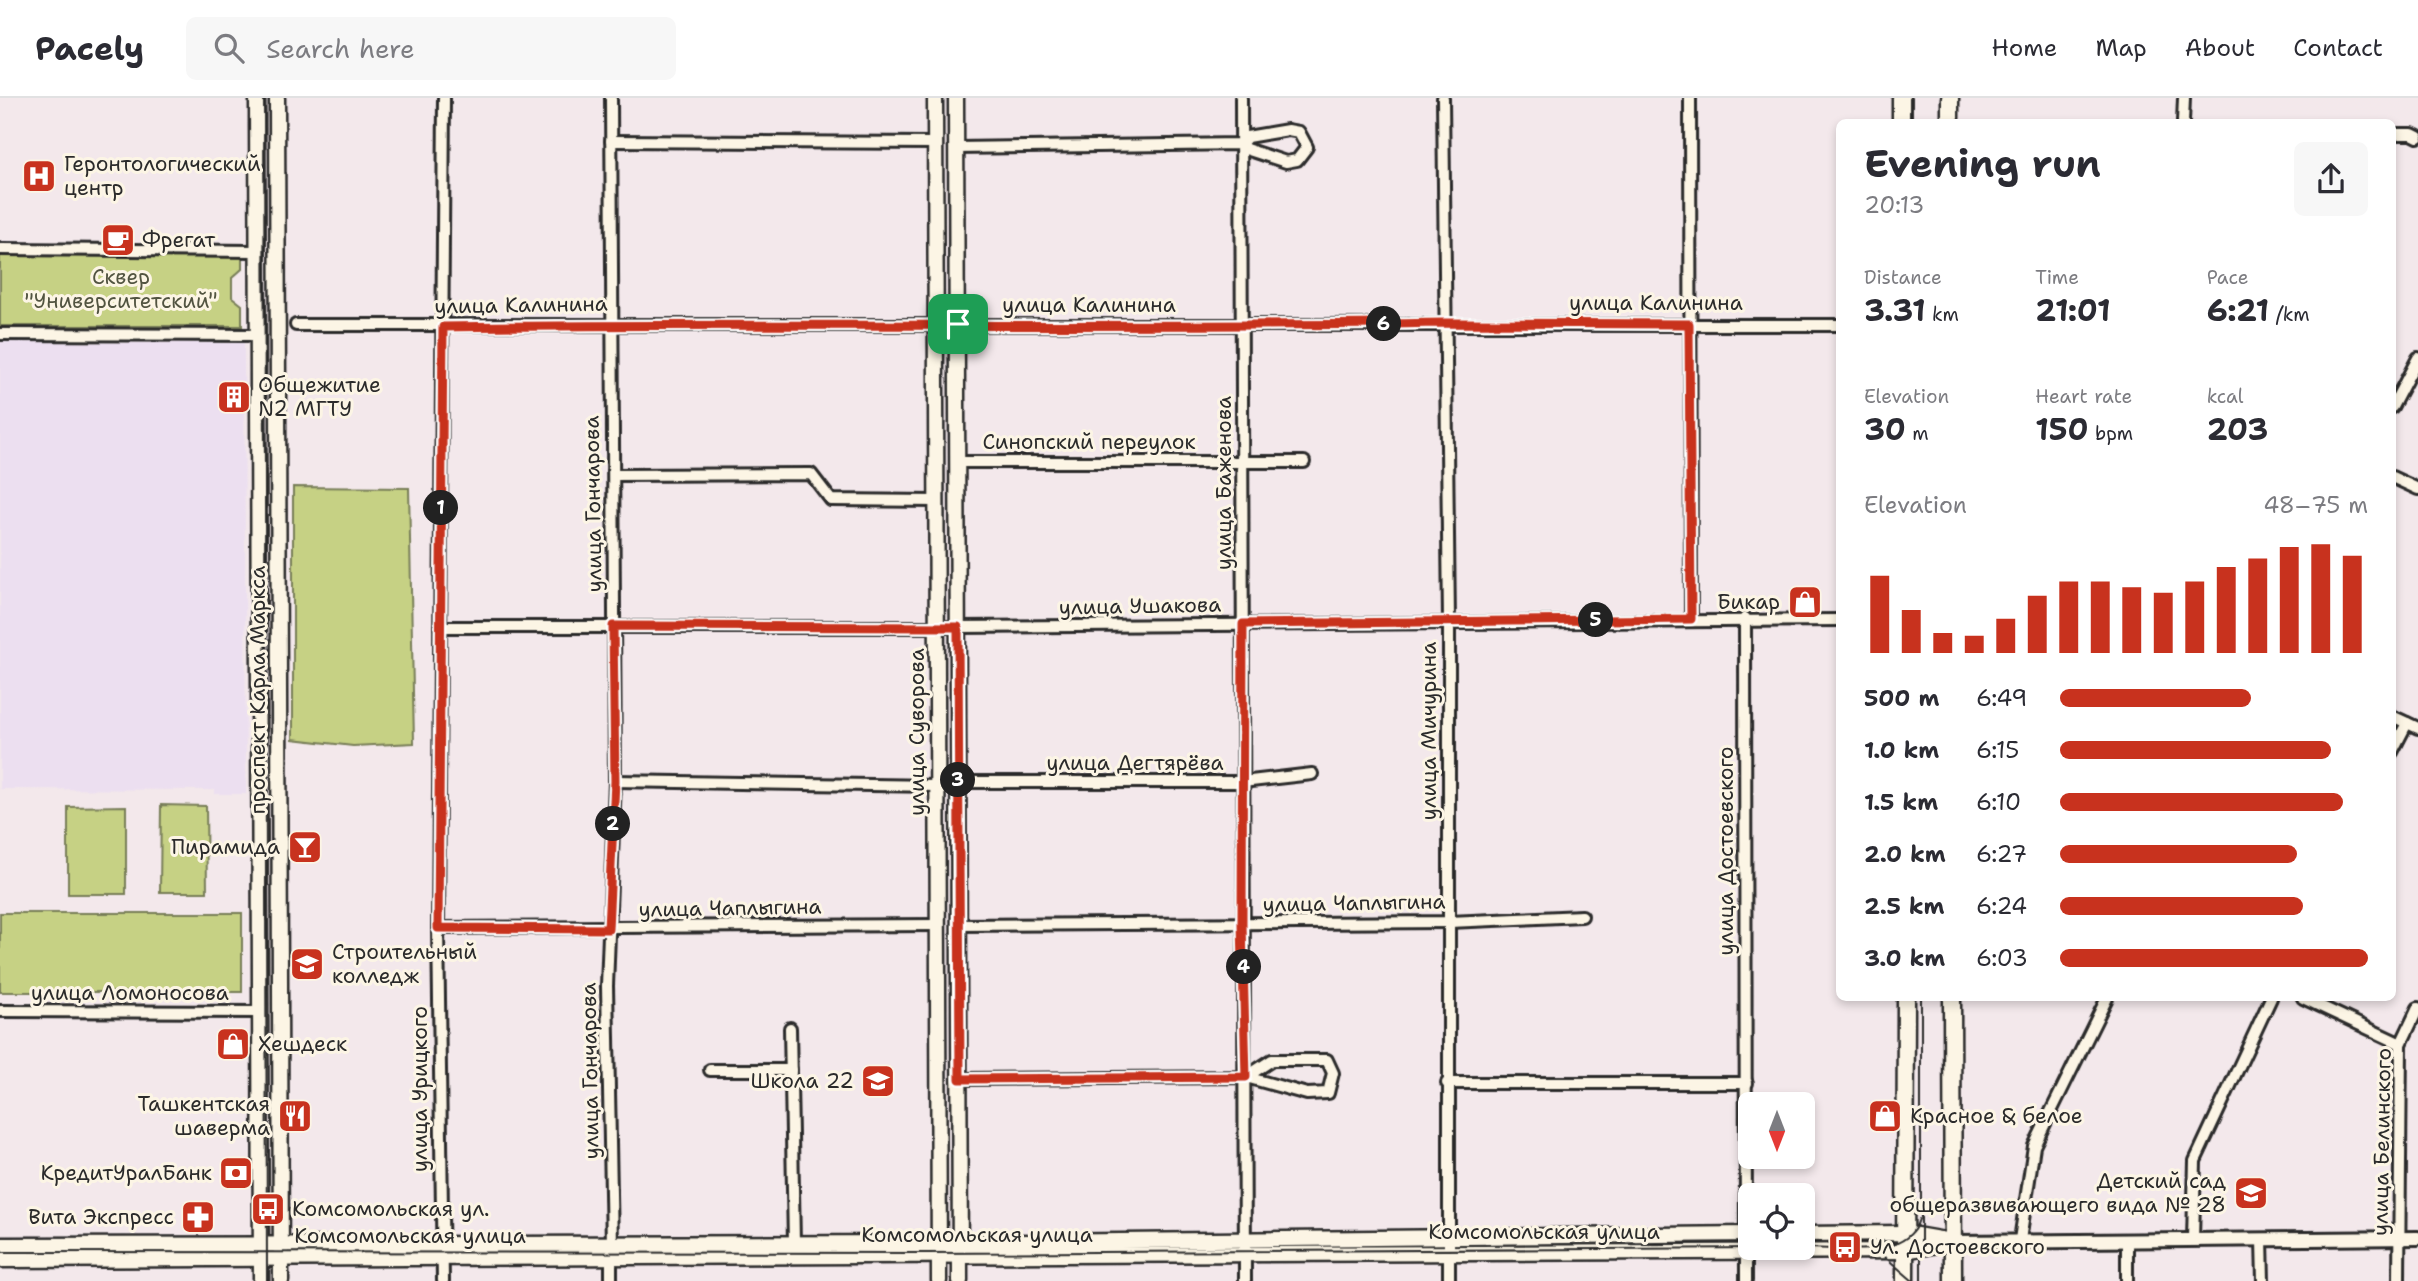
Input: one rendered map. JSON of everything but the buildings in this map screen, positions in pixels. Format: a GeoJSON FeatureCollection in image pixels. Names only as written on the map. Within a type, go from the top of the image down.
{"type":"FeatureCollection","features":[{"type":"Feature","properties":{"kind":"main road","name":"проспект Карла Маркса"},"geometry":{"type":"LineString","coordinates":[[257,98],[261,1281]]}},
{"type":"Feature","properties":{"kind":"main road","name":"проспект Карла Маркса"},"geometry":{"type":"LineString","coordinates":[[277,98],[281,1281]]}},
{"type":"Feature","properties":{"kind":"main road","name":"улица Суворова"},"geometry":{"type":"LineString","coordinates":[[935,98],[938,324],[939,1281]]}},
{"type":"Feature","properties":{"kind":"main road","name":"улица Суворова"},"geometry":{"type":"LineString","coordinates":[[956,98],[960,1281]]}},
{"type":"Feature","properties":{"kind":"main road"},"geometry":{"type":"LineString","coordinates":[[1901,98],[1901,119]]}},
{"type":"Feature","properties":{"kind":"main road"},"geometry":{"type":"LineString","coordinates":[[1950,98],[1950,119]]}},
{"type":"Feature","properties":{"kind":"main road"},"geometry":{"type":"LineString","coordinates":[[258,335],[278,335]]}},
{"type":"Feature","properties":{"kind":"main road"},"geometry":{"type":"LineString","coordinates":[[1905,1281],[1906,1001]]}},
{"type":"Feature","properties":{"kind":"main road"},"geometry":{"type":"LineString","coordinates":[[1952,1001],[1953,1281]]}},
{"type":"Feature","properties":{"kind":"main road","name":"Комсомольская улица"},"geometry":{"type":"LineString","coordinates":[[1815,1234],[1905,1233],[1953,1242]]}},
{"type":"Feature","properties":{"kind":"main road","name":"Комсомольская улица"},"geometry":{"type":"LineString","coordinates":[[1245,1247],[1449,1238],[1738,1234]]}},
{"type":"Feature","properties":{"kind":"main road","name":"Комсомольская улица"},"geometry":{"type":"LineString","coordinates":[[1815,1251],[1905,1251],[1953,1242]]}},
{"type":"Feature","properties":{"kind":"main road","name":"Комсомольская улица"},"geometry":{"type":"LineString","coordinates":[[611,1251],[794,1244],[939,1250]]}},
{"type":"Feature","properties":{"kind":"main road","name":"Комсомольская улица"},"geometry":{"type":"LineString","coordinates":[[0,1245],[260,1251],[1245,1247],[1449,1253],[1738,1251]]}},
{"type":"Feature","properties":{"kind":"main road","name":"Комсомольская улица"},"geometry":{"type":"LineString","coordinates":[[0,1260],[260,1251]]}},
{"type":"Feature","properties":{"kind":"street","name":"улица Урицкого"},"geometry":{"type":"LineString","coordinates":[[443,1281],[438,928],[444,98]]}},
{"type":"Feature","properties":{"kind":"street","name":"улица Гончарова"},"geometry":{"type":"LineString","coordinates":[[611,98],[615,781],[608,929],[611,1281]]}},
{"type":"Feature","properties":{"kind":"street","name":"улица Баженова"},"geometry":{"type":"LineString","coordinates":[[1241,98],[1245,1281]]}},
{"type":"Feature","properties":{"kind":"street","name":"улица Мичурина"},"geometry":{"type":"LineString","coordinates":[[1443,98],[1449,621],[1449,1281]]}},
{"type":"Feature","properties":{"kind":"street"},"geometry":{"type":"LineString","coordinates":[[1690,98],[1691,619]]}},
{"type":"Feature","properties":{"kind":"street"},"geometry":{"type":"LineString","coordinates":[[2183,98],[2183,119]]}},
{"type":"Feature","properties":{"kind":"street"},"geometry":{"type":"LineString","coordinates":[[956,148],[1241,144],[1246,149],[1286,162],[1297,160],[1307,146],[1298,132],[1288,130],[1247,137],[1241,144]]}},
{"type":"Feature","properties":{"kind":"street"},"geometry":{"type":"LineString","coordinates":[[2396,134],[2412,134],[2418,137]]}},
{"type":"Feature","properties":{"kind":"street"},"geometry":{"type":"LineString","coordinates":[[611,141],[935,143]]}},
{"type":"Feature","properties":{"kind":"street"},"geometry":{"type":"LineString","coordinates":[[0,249],[257,251]]}},
{"type":"Feature","properties":{"kind":"street","name":"улица Калинина"},"geometry":{"type":"LineString","coordinates":[[296,325],[1836,325]]}},
{"type":"Feature","properties":{"kind":"street"},"geometry":{"type":"LineString","coordinates":[[0,334],[258,335]]}},
{"type":"Feature","properties":{"kind":"street"},"geometry":{"type":"LineString","coordinates":[[2396,399],[2418,358]]}},
{"type":"Feature","properties":{"kind":"street","name":"Синопский переулок"},"geometry":{"type":"LineString","coordinates":[[957,462],[1304,462]]}},
{"type":"Feature","properties":{"kind":"street"},"geometry":{"type":"LineString","coordinates":[[614,475],[811,474],[831,500],[937,501]]}},
{"type":"Feature","properties":{"kind":"street"},"geometry":{"type":"LineString","coordinates":[[2396,479],[2418,489]]}},
{"type":"Feature","properties":{"kind":"street","name":"улица Ушакова"},"geometry":{"type":"LineString","coordinates":[[440,627],[958,627],[1745,618],[1836,620]]}},
{"type":"Feature","properties":{"kind":"street","name":"улица Достоевского"},"geometry":{"type":"LineString","coordinates":[[1745,618],[1748,1183]]}},
{"type":"Feature","properties":{"kind":"street"},"geometry":{"type":"LineString","coordinates":[[2396,718],[2418,728]]}},
{"type":"Feature","properties":{"kind":"street"},"geometry":{"type":"LineString","coordinates":[[2396,744],[2407,723]]}},
{"type":"Feature","properties":{"kind":"street","name":"улица Дегтярёва"},"geometry":{"type":"LineString","coordinates":[[958,782],[1242,782],[1312,774]]}},
{"type":"Feature","properties":{"kind":"street"},"geometry":{"type":"LineString","coordinates":[[615,781],[938,786]]}},
{"type":"Feature","properties":{"kind":"street","name":"улица Чаплыгина"},"geometry":{"type":"LineString","coordinates":[[959,925],[1449,922],[1582,916]]}},
{"type":"Feature","properties":{"kind":"street","name":"улица Чаплыгина"},"geometry":{"type":"LineString","coordinates":[[438,928],[938,925]]}},
{"type":"Feature","properties":{"kind":"street"},"geometry":{"type":"LineString","coordinates":[[2020,1240],[2034,1146],[2106,1001]]}},
{"type":"Feature","properties":{"kind":"street"},"geometry":{"type":"LineString","coordinates":[[2193,1239],[2195,1161],[2270,1001]]}},
{"type":"Feature","properties":{"kind":"street"},"geometry":{"type":"LineString","coordinates":[[2309,1001],[2401,1044]]}},
{"type":"Feature","properties":{"kind":"street","name":"улица Белинского"},"geometry":{"type":"LineString","coordinates":[[2399,1281],[2401,1044],[2418,1008]]}},
{"type":"Feature","properties":{"kind":"street","name":"улица Ломоносова"},"geometry":{"type":"LineString","coordinates":[[0,1012],[260,1013]]}},
{"type":"Feature","properties":{"kind":"street"},"geometry":{"type":"LineString","coordinates":[[790,1028],[794,1244]]}},
{"type":"Feature","properties":{"kind":"street"},"geometry":{"type":"LineString","coordinates":[[960,1079],[1246,1077],[1307,1094],[1328,1093],[1333,1073],[1326,1060],[1272,1060],[1246,1077]]}},
{"type":"Feature","properties":{"kind":"street"},"geometry":{"type":"LineString","coordinates":[[710,1070],[791,1070]]}},
{"type":"Feature","properties":{"kind":"street"},"geometry":{"type":"LineString","coordinates":[[1447,1083],[1747,1083]]}},
{"type":"Feature","properties":{"kind":"street","name":"Комсомольская улица"},"geometry":{"type":"LineString","coordinates":[[1953,1242],[2418,1238]]}},
{"type":"Feature","properties":{"kind":"street"},"geometry":{"type":"LineString","coordinates":[[2262,1239],[2263,1281]]}},
{"type":"Feature","properties":{"kind":"street"},"geometry":{"type":"LineString","coordinates":[[2127,1240],[2127,1281]]}},
{"type":"Feature","properties":{"kind":"street","name":"улица Достоевского"},"geometry":{"type":"LineString","coordinates":[[1746,1260],[1746,1281]]}},
{"type":"Feature","properties":{"kind":"shaded area"},"geometry":{"type":"Polygon","coordinates":[[[0,342],[244,343],[246,794],[215,794],[215,790],[0,789],[0,342]]]}},
{"type":"Feature","properties":{"kind":"green space","name":"Сквер \"Университетский\""},"geometry":{"type":"Polygon","coordinates":[[[0,252],[242,252],[242,269],[232,278],[232,297],[242,305],[242,326],[0,326],[0,252]]]}},
{"type":"Feature","properties":{"kind":"green space"},"geometry":{"type":"Polygon","coordinates":[[[293,487],[409,488],[414,743],[353,746],[293,739],[293,487]]]}},
{"type":"Feature","properties":{"kind":"green space"},"geometry":{"type":"Polygon","coordinates":[[[161,805],[206,806],[207,892],[160,892],[161,805]]]}},
{"type":"Feature","properties":{"kind":"green space"},"geometry":{"type":"Polygon","coordinates":[[[126,806],[126,894],[68,894],[68,807],[126,806]]]}},
{"type":"Feature","properties":{"kind":"green space"},"geometry":{"type":"Polygon","coordinates":[[[0,913],[242,913],[242,992],[0,992],[0,913]]]}},
{"type":"Feature","properties":{"kind":"tram line"},"geometry":{"type":"LineString","coordinates":[[264,98],[267,1281]]}},
{"type":"Feature","properties":{"kind":"tram line"},"geometry":{"type":"LineString","coordinates":[[1912,98],[1912,119]]}},
{"type":"Feature","properties":{"kind":"tram line"},"geometry":{"type":"LineString","coordinates":[[1921,1001],[1921,1281]]}},
{"type":"Feature","properties":{"kind":"tram line"},"geometry":{"type":"LineString","coordinates":[[1815,1249],[1851,1250],[1886,1247],[1901,1242],[1912,1233],[1919,1219]]}},
{"type":"Feature","properties":{"kind":"tram line"},"geometry":{"type":"LineString","coordinates":[[1871,1245],[1913,1281]]}},
{"type":"Feature","properties":{"kind":"tram line"},"geometry":{"type":"LineString","coordinates":[[0,1252],[925,1253],[1738,1248]]}},
{"type":"Feature","properties":{"kind":"place","name":"Геронтологический центр"},"geometry":{"type":"Point","coordinates":[39,176]}},
{"type":"Feature","properties":{"kind":"place","name":"Фрегат"},"geometry":{"type":"Point","coordinates":[118,240]}},
{"type":"Feature","properties":{"kind":"place","name":"Общежитие N2 МГТУ"},"geometry":{"type":"Point","coordinates":[234,397]}},
{"type":"Feature","properties":{"kind":"place","name":"Бикар"},"geometry":{"type":"Point","coordinates":[1805,602]}},
{"type":"Feature","properties":{"kind":"place","name":"Пирамида"},"geometry":{"type":"Point","coordinates":[305,847]}},
{"type":"Feature","properties":{"kind":"place","name":"Строительный колледж"},"geometry":{"type":"Point","coordinates":[307,964]}},
{"type":"Feature","properties":{"kind":"place","name":"Хешдеск"},"geometry":{"type":"Point","coordinates":[233,1044]}},
{"type":"Feature","properties":{"kind":"place","name":"Школа 22"},"geometry":{"type":"Point","coordinates":[878,1081]}},
{"type":"Feature","properties":{"kind":"place","name":"Ташкентская шаверма"},"geometry":{"type":"Point","coordinates":[295,1116]}},
{"type":"Feature","properties":{"kind":"place","name":"Красное & белое"},"geometry":{"type":"Point","coordinates":[1885,1116]}},
{"type":"Feature","properties":{"kind":"place","name":"КредитУралБанк"},"geometry":{"type":"Point","coordinates":[236,1173]}},
{"type":"Feature","properties":{"kind":"place","name":"Детский сад общеразвивающего вида № 28"},"geometry":{"type":"Point","coordinates":[2251,1193]}},
{"type":"Feature","properties":{"kind":"place","name":"Комсомольская ул."},"geometry":{"type":"Point","coordinates":[268,1209]}},
{"type":"Feature","properties":{"kind":"place","name":"Вита Экспресс"},"geometry":{"type":"Point","coordinates":[198,1217]}},
{"type":"Feature","properties":{"kind":"place","name":"Ул. Достоевского"},"geometry":{"type":"Point","coordinates":[1845,1247]}},
{"type":"Feature","properties":{"kind":"route"},"geometry":{"type":"LineString","coordinates":[[1445,323],[1689,324],[1691,619],[1243,624],[1242,924],[1246,1077],[960,1079],[958,627],[613,626],[615,781],[608,929],[438,928],[443,327],[958,324],[1242,327],[1445,323]]}}]}
